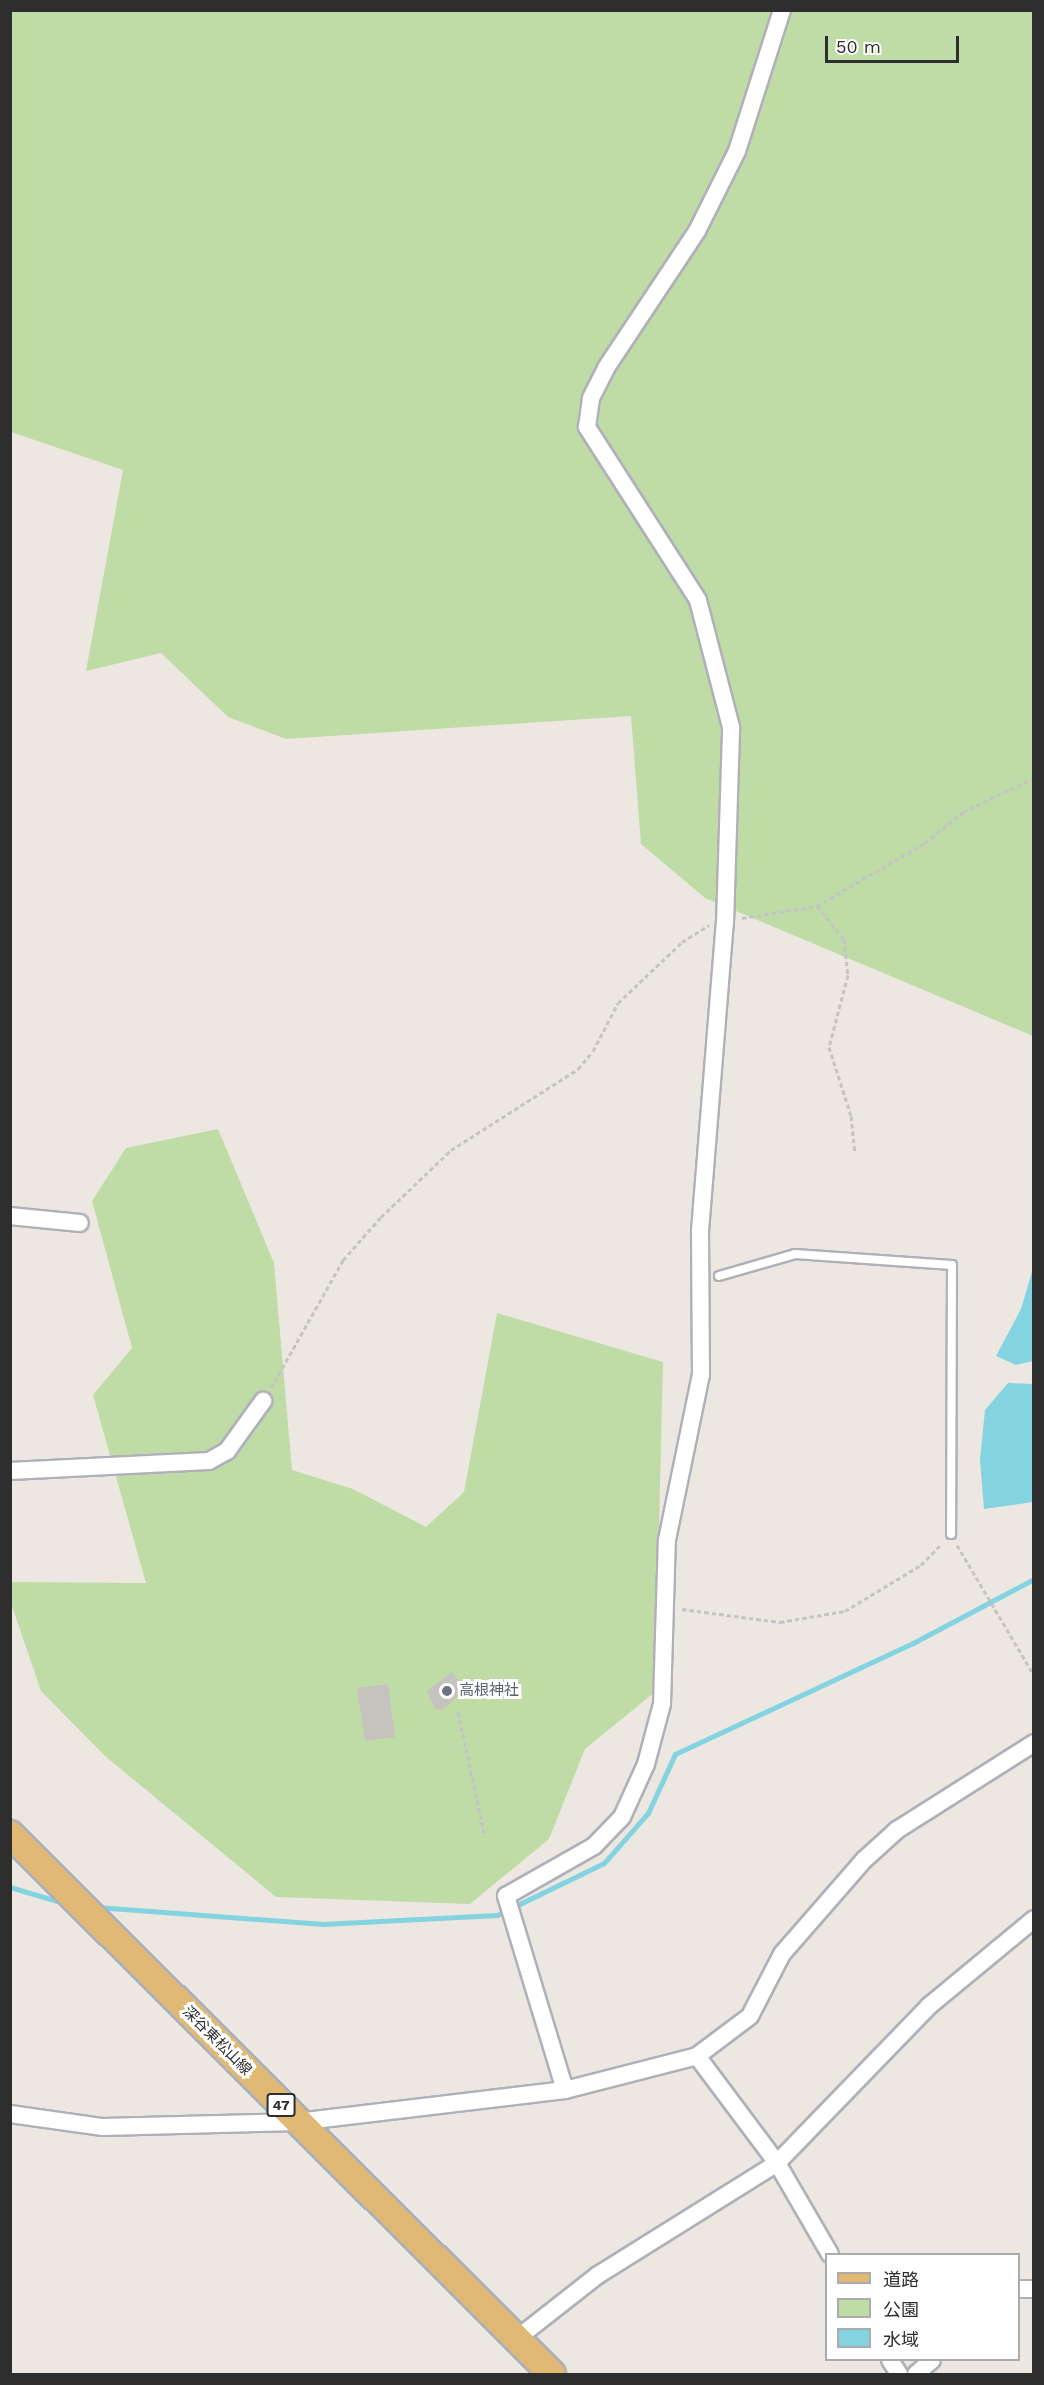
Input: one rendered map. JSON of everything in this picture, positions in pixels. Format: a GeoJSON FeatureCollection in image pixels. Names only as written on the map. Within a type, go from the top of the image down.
{"type":"FeatureCollection","features":[{"type":"Feature","properties":{"kind":"main road","name":"深谷東松山線"},"geometry":{"type":"LineString","coordinates":[[10,1834],[515,2340],[552,2374]]}},
{"type":"Feature","properties":{"kind":"street"},"geometry":{"type":"LineString","coordinates":[[565,2090],[506,1896],[594,1846],[622,1817],[646,1764],[662,1704],[667,1607],[667,1539],[700,1376],[700,1231],[725,923],[731,727],[701,608],[587,427],[591,398],[606,368],[697,231],[737,151],[782,10]]}},
{"type":"Feature","properties":{"kind":"street"},"geometry":{"type":"LineString","coordinates":[[10,1216],[80,1223]]}},
{"type":"Feature","properties":{"kind":"street"},"geometry":{"type":"LineString","coordinates":[[10,1471],[209,1461],[227,1451],[263,1401]]}},
{"type":"Feature","properties":{"kind":"street"},"geometry":{"type":"LineString","coordinates":[[10,2114],[103,2127],[297,2122],[565,2090],[697,2056],[750,2016],[782,1954],[864,1860],[897,1830],[1034,1743]]}},
{"type":"Feature","properties":{"kind":"street"},"geometry":{"type":"LineString","coordinates":[[515,2340],[598,2275],[777,2163],[929,2006],[1034,1919]]}},
{"type":"Feature","properties":{"kind":"street"},"geometry":{"type":"LineString","coordinates":[[697,2056],[777,2163],[829,2253]]}},
{"type":"Feature","properties":{"kind":"street"},"geometry":{"type":"LineString","coordinates":[[891,2361],[899,2374]]}},
{"type":"Feature","properties":{"kind":"street"},"geometry":{"type":"LineString","coordinates":[[916,2374],[931,2361]]}},
{"type":"Feature","properties":{"kind":"lane"},"geometry":{"type":"LineString","coordinates":[[719,1276],[795,1254],[952,1265],[951,1534]]}},
{"type":"Feature","properties":{"kind":"path"},"geometry":{"type":"LineString","coordinates":[[263,1401],[343,1260],[381,1217],[451,1150],[578,1069],[593,1051],[618,1003],[682,942],[707,926],[774,909],[816,906],[925,843],[963,812],[1034,778]]}},
{"type":"Feature","properties":{"kind":"path"},"geometry":{"type":"LineString","coordinates":[[816,906],[844,939],[848,975],[829,1047],[852,1116],[855,1152]]}},
{"type":"Feature","properties":{"kind":"path"},"geometry":{"type":"LineString","coordinates":[[667,1607],[780,1622],[845,1611],[921,1565],[951,1534],[1034,1675]]}},
{"type":"Feature","properties":{"kind":"path"},"geometry":{"type":"LineString","coordinates":[[458,1712],[485,1838]]}},
{"type":"Feature","properties":{"kind":"green space"},"geometry":{"type":"Polygon","coordinates":[[[11,11],[1033,11],[1033,1036],[705,898],[641,844],[631,716],[286,739],[228,717],[161,653],[86,671],[123,470],[11,432],[11,11]]]}},
{"type":"Feature","properties":{"kind":"green space"},"geometry":{"type":"Polygon","coordinates":[[[218,1129],[274,1263],[292,1470],[353,1489],[426,1527],[464,1492],[497,1313],[663,1362],[655,1692],[585,1749],[549,1839],[470,1904],[276,1897],[105,1756],[41,1691],[11,1603],[10,1582],[146,1583],[93,1395],[132,1348],[92,1201],[126,1148],[218,1129]]]}},
{"type":"Feature","properties":{"kind":"water"},"geometry":{"type":"Polygon","coordinates":[[[1033,1268],[1033,1361],[1016,1365],[996,1356],[1021,1309],[1033,1268]]]}},
{"type":"Feature","properties":{"kind":"water"},"geometry":{"type":"Polygon","coordinates":[[[1008,1383],[1033,1384],[1033,1502],[984,1509],[980,1460],[985,1410],[1008,1383]]]}},
{"type":"Feature","properties":{"kind":"building","name":"高根神社"},"geometry":{"type":"Polygon","coordinates":[[[452,1672],[466,1690],[442,1710],[435,1709],[427,1691],[452,1672]]]}},
{"type":"Feature","properties":{"kind":"building"},"geometry":{"type":"Polygon","coordinates":[[[388,1684],[395,1737],[365,1741],[357,1688],[388,1684]]]}},
{"type":"Feature","properties":{"kind":"waterway"},"geometry":{"type":"LineString","coordinates":[[97,1907],[323,1924],[497,1915],[604,1863],[648,1813],[675,1754],[913,1643],[1034,1579]]}},
{"type":"Feature","properties":{"kind":"waterway"},"geometry":{"type":"LineString","coordinates":[[10,1887],[67,1904]]}},
{"type":"Feature","properties":{"kind":"place","name":"高根神社"},"geometry":{"type":"Point","coordinates":[447,1691]}}]}
